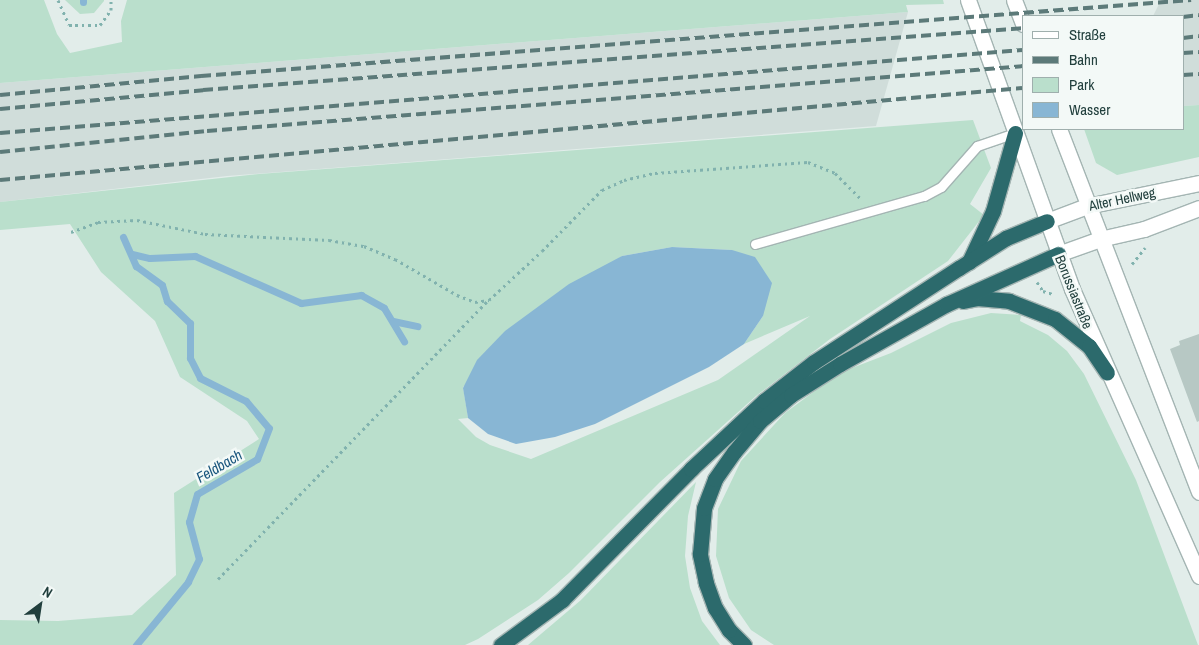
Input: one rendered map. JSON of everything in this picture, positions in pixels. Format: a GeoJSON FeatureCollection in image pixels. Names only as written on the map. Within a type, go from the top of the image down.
{"type":"FeatureCollection","features":[{"type":"Feature","properties":{"kind":"highway"},"geometry":{"type":"LineString","coordinates":[[969,262],[993,211],[1015,133]]}},
{"type":"Feature","properties":{"kind":"highway"},"geometry":{"type":"LineString","coordinates":[[502,645],[562,600],[691,469],[764,401],[814,362],[1006,238],[1047,221]]}},
{"type":"Feature","properties":{"kind":"highway"},"geometry":{"type":"LineString","coordinates":[[744,645],[729,630],[715,608],[706,583],[700,554],[704,508],[719,472],[760,421],[791,395],[947,304],[1058,254]]}},
{"type":"Feature","properties":{"kind":"highway"},"geometry":{"type":"LineString","coordinates":[[947,304],[977,298],[1009,301],[1038,311],[1055,319],[1089,346],[1107,372]]}},
{"type":"Feature","properties":{"kind":"main road","name":"Borussiastraße"},"geometry":{"type":"LineString","coordinates":[[968,0],[1058,254],[1107,372],[1199,576]]}},
{"type":"Feature","properties":{"kind":"main road"},"geometry":{"type":"LineString","coordinates":[[1014,0],[1022,21]]}},
{"type":"Feature","properties":{"kind":"main road"},"geometry":{"type":"LineString","coordinates":[[1059,130],[1087,206],[1199,492]]}},
{"type":"Feature","properties":{"kind":"main road","name":"Alter Hellweg"},"geometry":{"type":"LineString","coordinates":[[1047,221],[1087,206],[1199,183]]}},
{"type":"Feature","properties":{"kind":"main road"},"geometry":{"type":"LineString","coordinates":[[1058,254],[1100,239],[1144,229],[1199,208]]}},
{"type":"Feature","properties":{"kind":"lane"},"geometry":{"type":"LineString","coordinates":[[755,244],[924,196],[941,187],[977,146],[1015,133]]}},
{"type":"Feature","properties":{"kind":"path"},"geometry":{"type":"LineString","coordinates":[[58,0],[69,25],[100,25],[110,10],[111,0]]}},
{"type":"Feature","properties":{"kind":"path"},"geometry":{"type":"LineString","coordinates":[[218,579],[489,300],[542,251],[602,190],[624,180],[655,173],[808,162],[834,173],[860,199],[880,207]]}},
{"type":"Feature","properties":{"kind":"path"},"geometry":{"type":"LineString","coordinates":[[71,232],[98,222],[137,220],[205,234],[329,240],[364,246],[395,259],[456,295],[475,302],[489,300]]}},
{"type":"Feature","properties":{"kind":"path"},"geometry":{"type":"LineString","coordinates":[[1131,271],[1133,262],[1149,242]]}},
{"type":"Feature","properties":{"kind":"shaded area"},"geometry":{"type":"Polygon","coordinates":[[[1161,0],[1199,0],[1199,105],[1184,106],[1184,15],[1154,15],[1161,0]]]}},
{"type":"Feature","properties":{"kind":"shaded area"},"geometry":{"type":"Polygon","coordinates":[[[908,12],[876,126],[227,176],[0,202],[0,83],[908,12]]]}},
{"type":"Feature","properties":{"kind":"green space"},"geometry":{"type":"Polygon","coordinates":[[[0,0],[44,0],[57,34],[70,53],[122,42],[121,21],[127,0],[943,0],[944,4],[906,5],[908,12],[0,83],[0,0]]]}},
{"type":"Feature","properties":{"kind":"green space"},"geometry":{"type":"Polygon","coordinates":[[[65,0],[104,1],[94,13],[80,14],[65,0]]]}},
{"type":"Feature","properties":{"kind":"green space"},"geometry":{"type":"Polygon","coordinates":[[[1199,105],[1199,157],[1117,175],[1096,163],[1084,130],[1184,130],[1184,106],[1199,105]]]}},
{"type":"Feature","properties":{"kind":"green space"},"geometry":{"type":"Polygon","coordinates":[[[973,120],[991,168],[970,204],[984,215],[948,261],[830,339],[756,396],[660,482],[569,573],[538,600],[478,639],[465,645],[0,645],[0,620],[58,621],[132,615],[176,575],[174,493],[259,439],[247,421],[180,377],[155,321],[101,272],[70,224],[0,230],[0,202],[259,174],[973,120]],[[672,247],[622,256],[463,387],[468,418],[458,419],[476,437],[490,445],[531,459],[718,380],[810,316],[744,344],[763,316],[732,250],[672,247]]]}},
{"type":"Feature","properties":{"kind":"green space"},"geometry":{"type":"Polygon","coordinates":[[[991,313],[1021,315],[1020,321],[1048,335],[1067,351],[1084,374],[1136,480],[1198,645],[774,645],[751,630],[729,598],[716,556],[718,509],[741,461],[785,413],[839,373],[891,353],[951,323],[991,313]]]}},
{"type":"Feature","properties":{"kind":"green space"},"geometry":{"type":"Polygon","coordinates":[[[696,482],[688,516],[685,556],[690,588],[702,621],[720,645],[528,645],[581,600],[696,482]]]}},
{"type":"Feature","properties":{"kind":"water"},"geometry":{"type":"Polygon","coordinates":[[[672,247],[732,250],[755,257],[772,283],[763,316],[744,344],[709,367],[595,424],[555,437],[516,444],[488,434],[468,418],[463,388],[477,360],[505,331],[569,284],[622,256],[672,247]]]}},
{"type":"Feature","properties":{"kind":"building"},"geometry":{"type":"Polygon","coordinates":[[[1199,334],[1199,421],[1197,422],[1170,349],[1180,345],[1179,341],[1199,334]]]}},
{"type":"Feature","properties":{"kind":"waterway","name":"Feldbach"},"geometry":{"type":"LineString","coordinates":[[123,237],[136,266],[162,285],[167,301],[190,323],[190,358],[200,378],[246,401],[269,428],[257,459],[197,494],[189,522],[199,559],[188,582],[136,645]]}},
{"type":"Feature","properties":{"kind":"waterway"},"geometry":{"type":"LineString","coordinates":[[132,254],[150,258],[195,256],[301,303],[361,295],[384,308],[404,341]]}},
{"type":"Feature","properties":{"kind":"waterway"},"geometry":{"type":"LineString","coordinates":[[393,321],[417,326]]}},
{"type":"Feature","properties":{"kind":"railway"},"geometry":{"type":"LineString","coordinates":[[0,95],[201,76],[1191,0]]}},
{"type":"Feature","properties":{"kind":"railway"},"geometry":{"type":"LineString","coordinates":[[1184,17],[1199,15]]}},
{"type":"Feature","properties":{"kind":"railway"},"geometry":{"type":"LineString","coordinates":[[0,109],[203,90],[1022,28]]}},
{"type":"Feature","properties":{"kind":"railway"},"geometry":{"type":"LineString","coordinates":[[1184,38],[1199,36]]}},
{"type":"Feature","properties":{"kind":"railway"},"geometry":{"type":"LineString","coordinates":[[0,133],[1022,50]]}},
{"type":"Feature","properties":{"kind":"railway"},"geometry":{"type":"LineString","coordinates":[[1184,53],[1199,52]]}},
{"type":"Feature","properties":{"kind":"railway"},"geometry":{"type":"LineString","coordinates":[[0,152],[207,131],[1022,66]]}},
{"type":"Feature","properties":{"kind":"railway"},"geometry":{"type":"LineString","coordinates":[[1184,75],[1199,74]]}},
{"type":"Feature","properties":{"kind":"railway"},"geometry":{"type":"LineString","coordinates":[[0,180],[1022,88]]}}]}
